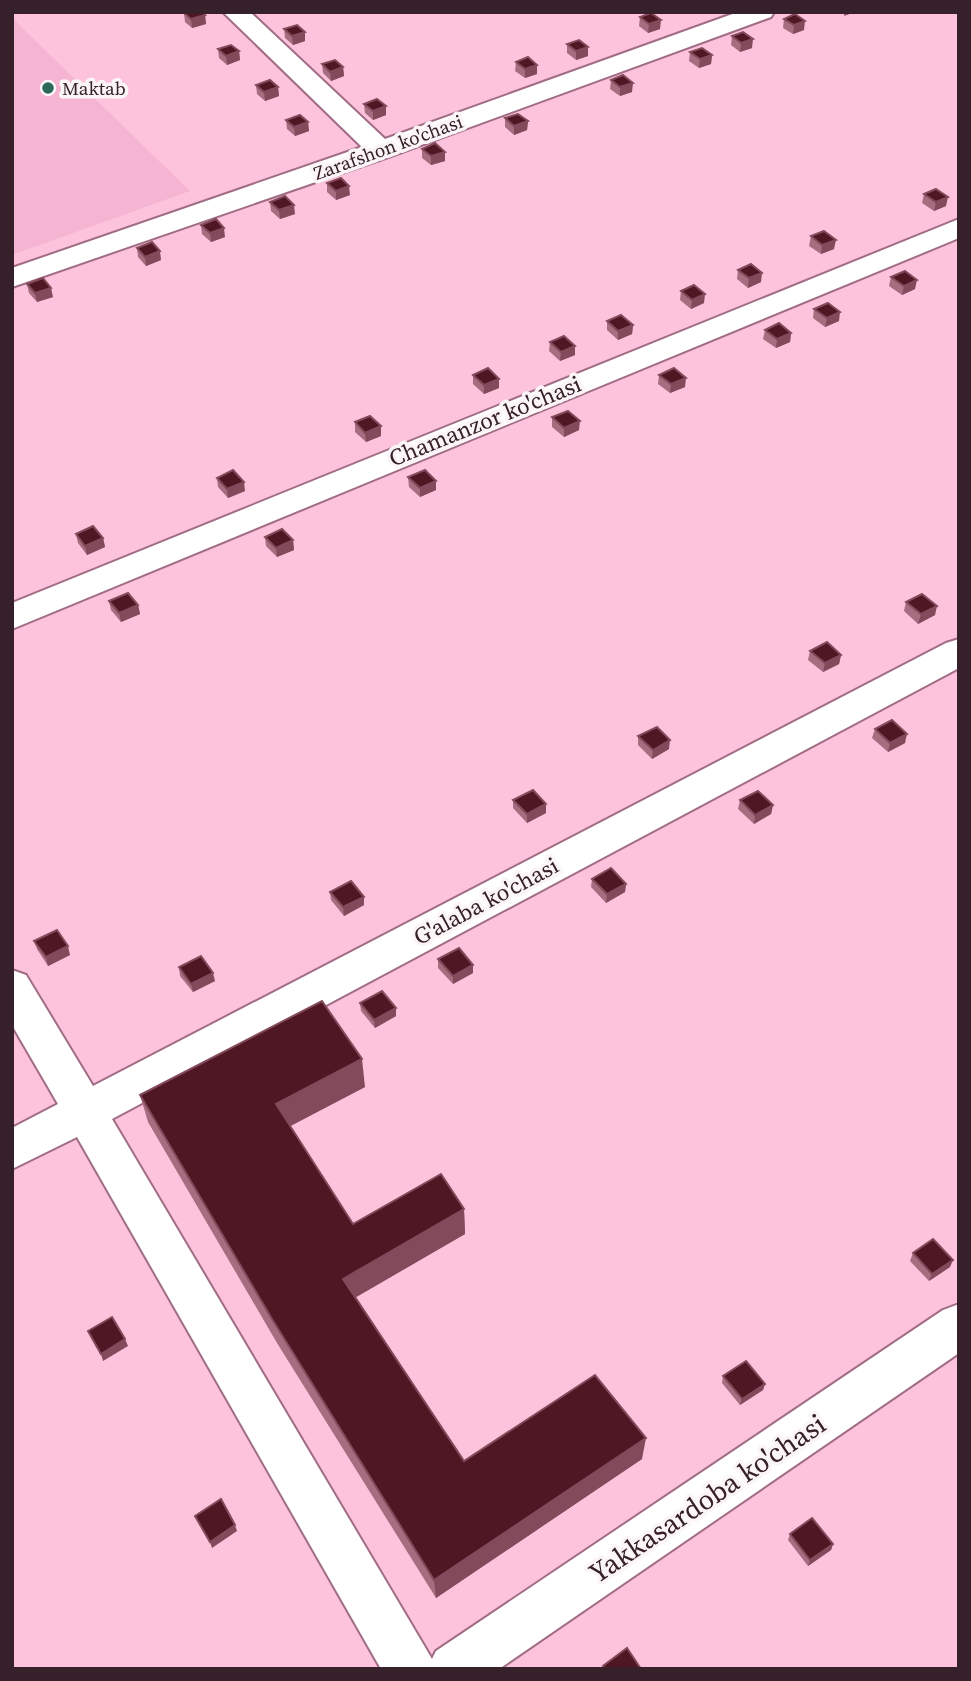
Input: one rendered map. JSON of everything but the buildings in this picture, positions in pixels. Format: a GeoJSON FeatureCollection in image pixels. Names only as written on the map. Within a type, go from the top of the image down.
{"type":"FeatureCollection","features":[{"type":"Feature","properties":{"kind":"street"},"geometry":{"type":"LineString","coordinates":[[235,12],[381,150]]}},
{"type":"Feature","properties":{"kind":"street","name":"Zarafshon ko'chasi"},"geometry":{"type":"LineString","coordinates":[[12,278],[381,150],[762,12]]}},
{"type":"Feature","properties":{"kind":"street","name":"Chamanzor ko'chasi"},"geometry":{"type":"LineString","coordinates":[[12,617],[959,228]]}},
{"type":"Feature","properties":{"kind":"street","name":"G'alaba ko'chasi"},"geometry":{"type":"LineString","coordinates":[[12,1150],[959,652]]}},
{"type":"Feature","properties":{"kind":"street"},"geometry":{"type":"LineString","coordinates":[[12,987],[410,1669]]}},
{"type":"Feature","properties":{"kind":"street","name":"Yakkasardoba ko'chasi"},"geometry":{"type":"LineString","coordinates":[[454,1669],[959,1326]]}},
{"type":"Feature","properties":{"kind":"shaded area","name":"Maktab"},"geometry":{"type":"Polygon","coordinates":[[[12,18],[156,158],[190,191],[12,255],[12,18]]]}},
{"type":"Feature","properties":{"kind":"place","name":"Maktab"},"geometry":{"type":"Point","coordinates":[48,88]}}]}
